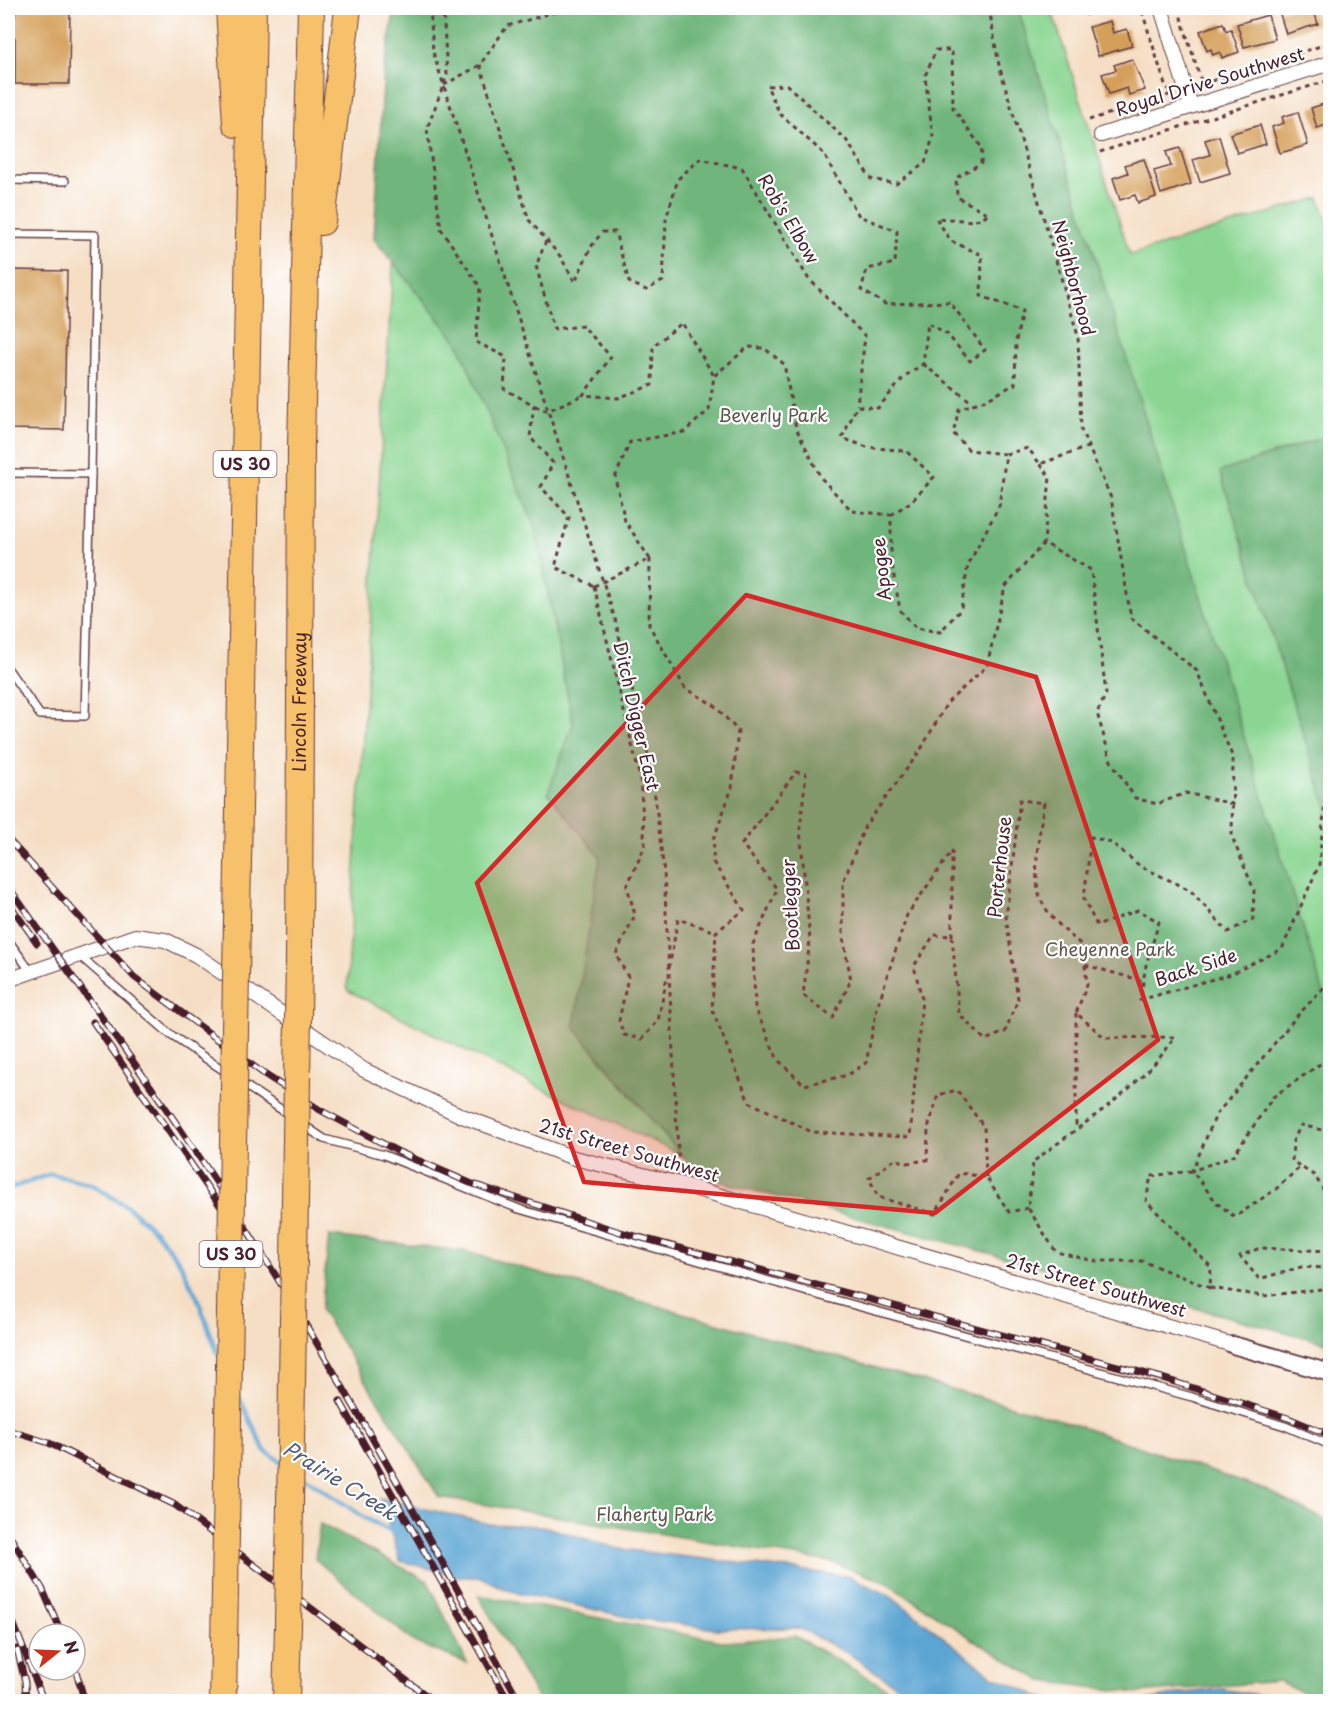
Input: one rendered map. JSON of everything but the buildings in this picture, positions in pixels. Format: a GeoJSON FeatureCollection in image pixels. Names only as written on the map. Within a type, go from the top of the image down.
{"type":"FeatureCollection","features":[{"type":"Feature","properties":{"kind":"highway"},"geometry":{"type":"LineString","coordinates":[[229,8],[248,339]]}},
{"type":"Feature","properties":{"kind":"highway","name":"US 30"},"geometry":{"type":"LineString","coordinates":[[223,1701],[253,8]]}},
{"type":"Feature","properties":{"kind":"highway","name":"US 30"},"geometry":{"type":"LineString","coordinates":[[301,446],[310,8]]}},
{"type":"Feature","properties":{"kind":"highway"},"geometry":{"type":"LineString","coordinates":[[301,446],[316,343],[322,205],[348,8]]}},
{"type":"Feature","properties":{"kind":"highway","name":"Lincoln Freeway"},"geometry":{"type":"LineString","coordinates":[[286,1701],[299,957],[301,446]]}},
{"type":"Feature","properties":{"kind":"street"},"geometry":{"type":"LineString","coordinates":[[1161,8],[1191,106]]}},
{"type":"Feature","properties":{"kind":"street","name":"Royal Drive Southwest"},"geometry":{"type":"LineString","coordinates":[[1101,135],[1330,63]]}},
{"type":"Feature","properties":{"kind":"street","name":"21st Street Southwest"},"geometry":{"type":"LineString","coordinates":[[8,980],[135,936],[165,940],[196,955],[364,1070],[462,1116],[564,1154],[680,1184],[1233,1345]]}},
{"type":"Feature","properties":{"kind":"street"},"geometry":{"type":"LineString","coordinates":[[1233,1345],[1330,1373]]}},
{"type":"Feature","properties":{"kind":"lane"},"geometry":{"type":"LineString","coordinates":[[8,180],[65,181]]}},
{"type":"Feature","properties":{"kind":"lane"},"geometry":{"type":"LineString","coordinates":[[8,234],[95,235],[85,717],[40,715],[8,669]]}},
{"type":"Feature","properties":{"kind":"lane"},"geometry":{"type":"LineString","coordinates":[[8,473],[91,474]]}},
{"type":"Feature","properties":{"kind":"lane"},"geometry":{"type":"LineString","coordinates":[[8,940],[31,972]]}},
{"type":"Feature","properties":{"kind":"lane"},"geometry":{"type":"LineString","coordinates":[[78,954],[171,1035],[324,1139],[384,1155],[541,1216],[1192,1397],[1285,1426],[1330,1445]]}},
{"type":"Feature","properties":{"kind":"path"},"geometry":{"type":"LineString","coordinates":[[430,8],[433,52],[615,620],[652,772],[664,872],[680,1184]]}},
{"type":"Feature","properties":{"kind":"path"},"geometry":{"type":"LineString","coordinates":[[443,8],[447,75],[427,129],[441,230],[480,287],[476,342],[506,357],[504,389],[547,411],[583,395],[611,357],[583,326],[554,329],[536,266],[546,241]]}},
{"type":"Feature","properties":{"kind":"path"},"geometry":{"type":"LineString","coordinates":[[443,86],[480,65],[507,26],[562,10],[603,8]]}},
{"type":"Feature","properties":{"kind":"path","name":"Neighborhood"},"geometry":{"type":"LineString","coordinates":[[989,8],[999,65],[1078,336],[1081,430],[1111,498],[1131,618],[1197,671],[1233,758],[1233,804]]}},
{"type":"Feature","properties":{"kind":"path"},"geometry":{"type":"LineString","coordinates":[[1089,120],[1172,94],[1165,84],[1141,8]]}},
{"type":"Feature","properties":{"kind":"path"},"geometry":{"type":"LineString","coordinates":[[1178,8],[1202,84],[1330,43]]}},
{"type":"Feature","properties":{"kind":"path"},"geometry":{"type":"LineString","coordinates":[[891,515],[912,501],[934,477],[906,452],[867,447],[842,438],[856,406],[878,408],[905,376],[923,364],[928,323],[947,334],[970,361],[985,350],[950,302],[885,304],[861,290],[867,269],[895,263],[897,231],[859,216],[823,153],[780,114],[767,86],[787,85],[847,141],[872,179],[896,184],[925,163],[933,137],[925,76],[936,50],[952,50],[953,108],[982,148],[981,163],[956,178],[957,197],[989,214],[974,221],[936,218],[951,241],[982,255],[981,296],[1022,310],[1016,341],[1015,384],[959,409],[953,433],[969,450],[1006,454],[1028,448],[1050,477],[1044,543],[1091,570],[1106,694],[1096,713],[1111,762],[1135,798],[1157,804],[1186,793],[1233,804]]}},
{"type":"Feature","properties":{"kind":"path","name":"Rob's Elbow"},"geometry":{"type":"LineString","coordinates":[[480,65],[529,220],[560,256],[575,282],[591,247],[602,232],[615,232],[629,282],[646,290],[663,280],[666,219],[678,179],[700,159],[742,168],[808,278],[865,336],[856,406]]}},
{"type":"Feature","properties":{"kind":"path"},"geometry":{"type":"LineString","coordinates":[[1100,152],[1330,80]]}},
{"type":"Feature","properties":{"kind":"path"},"geometry":{"type":"LineString","coordinates":[[583,395],[618,399],[652,385],[653,346],[682,323],[714,376],[709,410],[684,432],[630,442],[615,478],[625,521],[650,559],[649,625],[685,688],[714,705],[738,730],[732,788],[714,838],[713,862],[744,910],[716,932],[712,1009],[749,1102],[812,1132],[910,1137],[922,999],[914,966],[934,935],[952,936]]}},
{"type":"Feature","properties":{"kind":"path","name":"Apogee"},"geometry":{"type":"LineString","coordinates":[[714,376],[748,347],[764,348],[784,364],[796,428],[821,478],[852,511],[891,515],[891,559],[900,610],[916,628],[940,632],[962,609],[968,565],[999,507],[1006,454]]}},
{"type":"Feature","properties":{"kind":"path"},"geometry":{"type":"LineString","coordinates":[[923,364],[974,404]]}},
{"type":"Feature","properties":{"kind":"path"},"geometry":{"type":"LineString","coordinates":[[534,405],[530,437],[553,463],[541,487],[569,517],[555,567],[594,586],[602,580],[650,559]]}},
{"type":"Feature","properties":{"kind":"path"},"geometry":{"type":"LineString","coordinates":[[1040,464],[1088,447]]}},
{"type":"Feature","properties":{"kind":"path","name":"Bootlegger"},"geometry":{"type":"LineString","coordinates":[[952,936],[952,851],[907,915],[877,1008],[866,1063],[848,1076],[804,1085],[778,1060],[755,1008],[753,944],[777,889],[741,844],[795,772],[806,774],[800,829],[810,940],[803,995],[833,1018],[851,980],[843,937],[843,882],[865,826],[920,751],[947,703],[987,666],[1005,587],[1044,543]]}},
{"type":"Feature","properties":{"kind":"path","name":"Ditch Digger East"},"geometry":{"type":"LineString","coordinates":[[594,586],[640,778],[645,846],[627,886],[635,915],[616,954],[628,977],[619,1022],[624,1035],[642,1039],[658,1021],[668,973]]}},
{"type":"Feature","properties":{"kind":"path","name":"Back Side"},"geometry":{"type":"LineString","coordinates":[[1233,804],[1232,837],[1254,890],[1253,919],[1228,932],[1190,890],[1140,866],[1112,843],[1091,837],[1084,899],[1097,926],[1138,910],[1159,922],[1140,1000],[1231,974],[1282,949],[1319,865],[1330,751]]}},
{"type":"Feature","properties":{"kind":"path","name":"Porterhouse"},"geometry":{"type":"LineString","coordinates":[[952,936],[959,1014],[985,1040],[1005,1032],[1018,999],[1006,917],[1020,800],[1044,803],[1036,847],[1040,898],[1064,931],[1083,946],[1087,985],[1076,1014]]}},
{"type":"Feature","properties":{"kind":"path"},"geometry":{"type":"LineString","coordinates":[[668,973],[678,919],[716,932]]}},
{"type":"Feature","properties":{"kind":"path"},"geometry":{"type":"LineString","coordinates":[[1085,965],[1143,981]]}},
{"type":"Feature","properties":{"kind":"path"},"geometry":{"type":"LineString","coordinates":[[1192,1171],[1216,1115],[1296,1017],[1330,981]]}},
{"type":"Feature","properties":{"kind":"path"},"geometry":{"type":"LineString","coordinates":[[1076,1014],[1105,1038],[1174,1037],[1162,1056],[1103,1109],[1033,1162],[1028,1208],[1056,1252],[1095,1261],[1142,1261],[1210,1288],[1263,1296],[1330,1288]]}},
{"type":"Feature","properties":{"kind":"path"},"geometry":{"type":"LineString","coordinates":[[1076,1014],[1076,1128]]}},
{"type":"Feature","properties":{"kind":"path"},"geometry":{"type":"LineString","coordinates":[[1210,1288],[1211,1267],[1146,1201],[1151,1176],[1192,1171],[1234,1155],[1273,1097],[1330,1057]]}},
{"type":"Feature","properties":{"kind":"path"},"geometry":{"type":"LineString","coordinates":[[986,1177],[959,1173],[935,1214],[878,1197],[869,1178],[895,1159],[908,1163],[927,1160],[928,1128],[938,1095],[957,1090],[984,1127],[986,1177],[1009,1212],[1028,1208]]}},
{"type":"Feature","properties":{"kind":"path"},"geometry":{"type":"LineString","coordinates":[[1330,1132],[1301,1125],[1293,1141],[1292,1161],[1315,1176],[1330,1201]]}},
{"type":"Feature","properties":{"kind":"path"},"geometry":{"type":"LineString","coordinates":[[1192,1171],[1217,1203],[1235,1217],[1276,1190],[1300,1167]]}},
{"type":"Feature","properties":{"kind":"path"},"geometry":{"type":"LineString","coordinates":[[1330,1251],[1260,1248],[1240,1256],[1259,1280],[1301,1267],[1330,1268]]}},
{"type":"Feature","properties":{"kind":"highlighted area"},"geometry":{"type":"Polygon","coordinates":[[[746,595],[1036,677],[1158,1040],[935,1213],[584,1182],[477,883],[746,595]]]}},
{"type":"Feature","properties":{"kind":"green space","name":"Beverly Park"},"geometry":{"type":"Polygon","coordinates":[[[395,8],[1018,8],[1330,1014],[1330,1344],[699,1176],[574,1027],[600,857],[548,793],[573,724],[535,527],[458,343],[374,239],[384,69],[395,8]]]}},
{"type":"Feature","properties":{"kind":"green space","name":"Beverly Park"},"geometry":{"type":"Polygon","coordinates":[[[416,8],[1051,8],[1130,255],[1319,198],[1330,228],[1330,435],[1221,472],[1330,651],[1330,1338],[701,1164],[532,1084],[347,990],[402,125],[416,8]]]}},
{"type":"Feature","properties":{"kind":"green space"},"geometry":{"type":"Polygon","coordinates":[[[1330,435],[1330,818],[1220,472],[1330,435]]]}},
{"type":"Feature","properties":{"kind":"green space","name":"Flaherty Park"},"geometry":{"type":"Polygon","coordinates":[[[329,1236],[463,1251],[1061,1420],[1268,1491],[1330,1523],[1330,1701],[1321,1701],[1279,1681],[1138,1693],[1042,1681],[974,1640],[888,1583],[831,1562],[439,1497],[321,1310],[329,1236]]]}},
{"type":"Feature","properties":{"kind":"green space"},"geometry":{"type":"Polygon","coordinates":[[[320,1524],[428,1581],[467,1663],[414,1642],[315,1559],[320,1524]]]}},
{"type":"Feature","properties":{"kind":"green space"},"geometry":{"type":"Polygon","coordinates":[[[478,1595],[726,1642],[795,1636],[909,1701],[539,1701],[478,1595]]]}},
{"type":"Feature","properties":{"kind":"water"},"geometry":{"type":"Polygon","coordinates":[[[380,1498],[490,1524],[543,1526],[620,1549],[848,1576],[891,1596],[993,1676],[1050,1701],[919,1701],[849,1654],[799,1628],[717,1629],[628,1617],[507,1590],[481,1577],[461,1577],[400,1561],[380,1498]]]}},
{"type":"Feature","properties":{"kind":"water"},"geometry":{"type":"Polygon","coordinates":[[[1221,1689],[1271,1697],[1279,1701],[1144,1701],[1177,1694],[1221,1689]]]}},
{"type":"Feature","properties":{"kind":"waterway","name":"Prairie Creek"},"geometry":{"type":"LineString","coordinates":[[8,1189],[51,1174],[91,1184],[128,1207],[155,1231],[179,1261],[197,1297],[218,1354]]}},
{"type":"Feature","properties":{"kind":"waterway","name":"Prairie Creek"},"geometry":{"type":"LineString","coordinates":[[239,1397],[265,1451],[283,1463]]}},
{"type":"Feature","properties":{"kind":"waterway","name":"Prairie Creek"},"geometry":{"type":"LineString","coordinates":[[300,1474],[365,1518],[394,1533]]}},
{"type":"Feature","properties":{"kind":"railway"},"geometry":{"type":"LineString","coordinates":[[8,839],[134,977],[264,1074],[320,1110],[399,1152],[470,1183],[620,1232],[1162,1378],[1288,1418],[1330,1435]]}},
{"type":"Feature","properties":{"kind":"railway"},"geometry":{"type":"LineString","coordinates":[[8,886],[166,1108],[256,1244],[358,1414],[520,1702]]}},
{"type":"Feature","properties":{"kind":"railway"},"geometry":{"type":"LineString","coordinates":[[8,902],[37,943]]}},
{"type":"Feature","properties":{"kind":"railway"},"geometry":{"type":"LineString","coordinates":[[93,1022],[241,1236]]}},
{"type":"Feature","properties":{"kind":"railway"},"geometry":{"type":"LineString","coordinates":[[340,1401],[509,1702]]}},
{"type":"Feature","properties":{"kind":"railway"},"geometry":{"type":"LineString","coordinates":[[8,1430],[49,1443],[175,1505],[435,1702]]}},
{"type":"Feature","properties":{"kind":"railway"},"geometry":{"type":"LineString","coordinates":[[8,1533],[42,1588],[57,1622]]}},
{"type":"Feature","properties":{"kind":"railway"},"geometry":{"type":"LineString","coordinates":[[8,1609],[44,1702]]}},
{"type":"Feature","properties":{"kind":"railway"},"geometry":{"type":"LineString","coordinates":[[17,1649],[25,1682],[26,1702]]}},
{"type":"Feature","properties":{"kind":"railway"},"geometry":{"type":"LineString","coordinates":[[79,1682],[85,1702]]}},
{"type":"Feature","properties":{"kind":"park label","name":"Cheyenne Park"},"geometry":{"type":"Point","coordinates":[1110,950]}}]}
